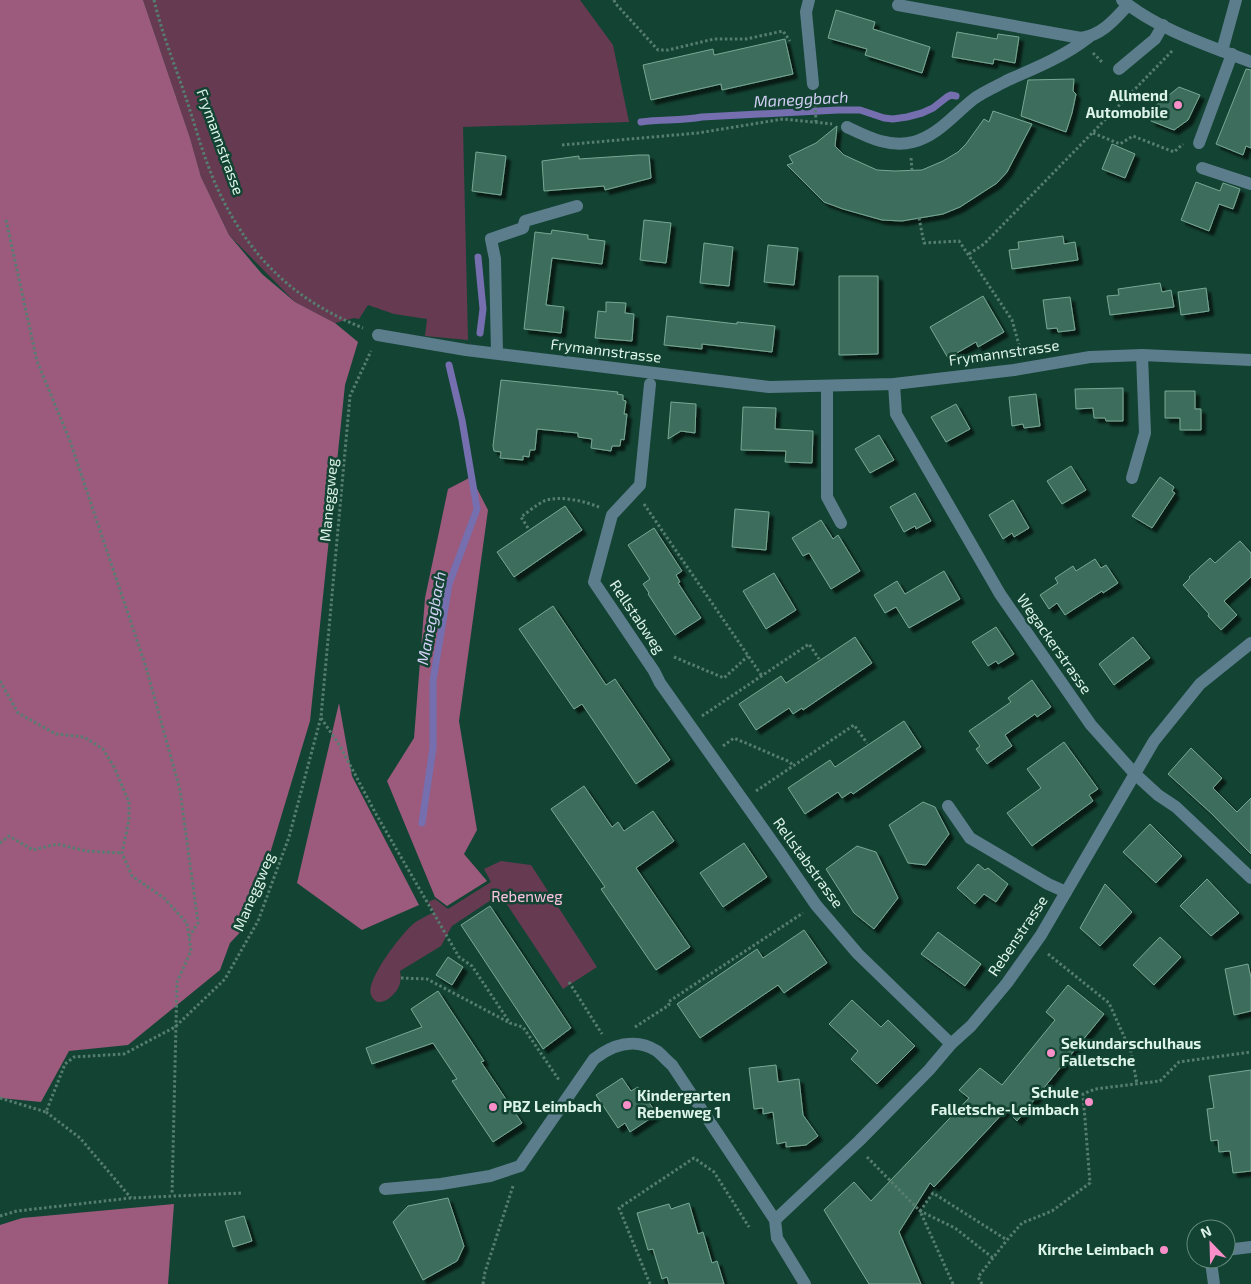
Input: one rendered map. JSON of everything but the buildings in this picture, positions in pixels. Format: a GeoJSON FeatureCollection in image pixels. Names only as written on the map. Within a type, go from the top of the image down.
{"type":"FeatureCollection","features":[{"type":"Feature","properties":{"kind":"street"},"geometry":{"type":"LineString","coordinates":[[1199,143],[1227,53],[1236,0]]}},
{"type":"Feature","properties":{"kind":"street"},"geometry":{"type":"LineString","coordinates":[[847,127],[884,142],[899,144],[914,142],[928,136],[987,90],[1064,55],[1098,34],[1106,28],[1125,2],[1148,18],[1184,36],[1251,62]]}},
{"type":"Feature","properties":{"kind":"street"},"geometry":{"type":"LineString","coordinates":[[898,5],[1086,40]]}},
{"type":"Feature","properties":{"kind":"street"},"geometry":{"type":"LineString","coordinates":[[808,6],[809,50],[813,84]]}},
{"type":"Feature","properties":{"kind":"street"},"geometry":{"type":"LineString","coordinates":[[1119,69],[1155,39],[1163,25]]}},
{"type":"Feature","properties":{"kind":"street"},"geometry":{"type":"LineString","coordinates":[[1202,168],[1251,184]]}},
{"type":"Feature","properties":{"kind":"street"},"geometry":{"type":"LineString","coordinates":[[497,353],[495,259],[491,239],[523,228],[525,221],[577,206]]}},
{"type":"Feature","properties":{"kind":"street","name":"Frymannstrasse"},"geometry":{"type":"LineString","coordinates":[[378,335],[497,353],[769,388],[894,384],[1020,369],[1090,357],[1142,354],[1251,360]]}},
{"type":"Feature","properties":{"kind":"street"},"geometry":{"type":"LineString","coordinates":[[1132,478],[1145,433],[1142,354]]}},
{"type":"Feature","properties":{"kind":"street"},"geometry":{"type":"LineString","coordinates":[[636,491],[640,485],[650,384]]}},
{"type":"Feature","properties":{"kind":"street","name":"Wegackerstrasse"},"geometry":{"type":"LineString","coordinates":[[894,384],[896,414],[1000,594],[1091,725],[1135,774],[1158,795],[1176,807],[1251,878]]}},
{"type":"Feature","properties":{"kind":"street"},"geometry":{"type":"LineString","coordinates":[[827,386],[827,497],[841,523]]}},
{"type":"Feature","properties":{"kind":"street","name":"Rellstabweg"},"geometry":{"type":"LineString","coordinates":[[636,491],[612,515],[594,582],[654,671],[660,683]]}},
{"type":"Feature","properties":{"kind":"street","name":"Rebenstrasse"},"geometry":{"type":"LineString","coordinates":[[775,1220],[859,1141],[929,1070],[951,1044],[971,1026],[1007,983],[1042,935],[1154,741],[1200,684],[1251,643]]}},
{"type":"Feature","properties":{"kind":"street","name":"Rellstabstrasse"},"geometry":{"type":"LineString","coordinates":[[660,683],[816,906],[858,954],[951,1044]]}},
{"type":"Feature","properties":{"kind":"street"},"geometry":{"type":"LineString","coordinates":[[948,806],[970,838],[1048,884],[1066,892]]}},
{"type":"Feature","properties":{"kind":"street"},"geometry":{"type":"LineString","coordinates":[[385,1189],[441,1184],[490,1176],[520,1166],[594,1059],[606,1050],[622,1044],[639,1044],[657,1051],[672,1065],[775,1220],[777,1238],[805,1284]]}},
{"type":"Feature","properties":{"kind":"street"},"geometry":{"type":"LineString","coordinates":[[1236,1249],[1251,1247]]}},
{"type":"Feature","properties":{"kind":"street"},"geometry":{"type":"LineString","coordinates":[[1212,1269],[1214,1284]]}},
{"type":"Feature","properties":{"kind":"path","name":"Frymannstrasse"},"geometry":{"type":"LineString","coordinates":[[154,0],[205,157],[219,193],[237,226],[254,250],[278,276],[305,298],[339,318],[378,335]]}},
{"type":"Feature","properties":{"kind":"path"},"geometry":{"type":"LineString","coordinates":[[614,0],[614,3],[658,50],[668,50],[714,39],[746,39],[783,31],[797,50],[809,50]]}},
{"type":"Feature","properties":{"kind":"path"},"geometry":{"type":"LineString","coordinates":[[970,254],[984,244],[1093,133],[1184,36]]}},
{"type":"Feature","properties":{"kind":"path"},"geometry":{"type":"LineString","coordinates":[[1086,40],[1109,68],[1119,69]]}},
{"type":"Feature","properties":{"kind":"path"},"geometry":{"type":"LineString","coordinates":[[816,106],[817,120]]}},
{"type":"Feature","properties":{"kind":"path"},"geometry":{"type":"LineString","coordinates":[[562,145],[698,133],[783,120],[817,120],[847,127]]}},
{"type":"Feature","properties":{"kind":"path"},"geometry":{"type":"LineString","coordinates":[[1093,133],[1120,144],[1133,136],[1174,152],[1188,139],[1199,143]]}},
{"type":"Feature","properties":{"kind":"path"},"geometry":{"type":"LineString","coordinates":[[919,218],[924,243],[959,241],[970,254],[1012,320],[1022,355]]}},
{"type":"Feature","properties":{"kind":"path"},"geometry":{"type":"LineString","coordinates":[[6,220],[38,361],[70,441],[146,667],[180,790],[198,923],[189,937]]}},
{"type":"Feature","properties":{"kind":"path","name":"Maneggweg"},"geometry":{"type":"LineString","coordinates":[[46,1112],[65,1064],[74,1057],[124,1054],[175,1027],[225,979],[258,921],[289,837],[321,717],[350,396],[378,335]]}},
{"type":"Feature","properties":{"kind":"path"},"geometry":{"type":"LineString","coordinates":[[636,491],[762,676]]}},
{"type":"Feature","properties":{"kind":"path"},"geometry":{"type":"LineString","coordinates":[[528,528],[520,517],[543,502],[552,499],[569,500],[597,506],[612,515]]}},
{"type":"Feature","properties":{"kind":"path"},"geometry":{"type":"LineString","coordinates":[[700,718],[809,644],[819,659]]}},
{"type":"Feature","properties":{"kind":"path"},"geometry":{"type":"LineString","coordinates":[[674,657],[724,678],[748,656]]}},
{"type":"Feature","properties":{"kind":"path"},"geometry":{"type":"LineString","coordinates":[[0,681],[18,713],[56,734],[84,737],[104,749],[129,802],[129,820],[122,854],[132,876],[164,898],[187,923],[191,951],[177,982],[172,1195]]}},
{"type":"Feature","properties":{"kind":"path"},"geometry":{"type":"LineString","coordinates":[[321,717],[340,746],[381,822],[460,957],[472,966],[510,1023]]}},
{"type":"Feature","properties":{"kind":"path"},"geometry":{"type":"LineString","coordinates":[[751,794],[854,725],[867,743]]}},
{"type":"Feature","properties":{"kind":"path"},"geometry":{"type":"LineString","coordinates":[[720,747],[734,738],[790,762],[793,766]]}},
{"type":"Feature","properties":{"kind":"path"},"geometry":{"type":"LineString","coordinates":[[0,843],[9,836],[33,850],[57,844],[86,851],[122,854]]}},
{"type":"Feature","properties":{"kind":"path"},"geometry":{"type":"LineString","coordinates":[[636,1026],[669,1005],[668,1002],[806,911]]}},
{"type":"Feature","properties":{"kind":"path"},"geometry":{"type":"LineString","coordinates":[[1046,952],[1109,1003],[1131,1052],[1137,1084]]}},
{"type":"Feature","properties":{"kind":"path"},"geometry":{"type":"LineString","coordinates":[[401,978],[427,979],[510,1023],[523,1027],[559,1080]]}},
{"type":"Feature","properties":{"kind":"path"},"geometry":{"type":"LineString","coordinates":[[569,982],[604,1036]]}},
{"type":"Feature","properties":{"kind":"path"},"geometry":{"type":"LineString","coordinates":[[982,1284],[978,1277],[1022,1222],[1052,1211],[1090,1183],[1083,1094],[1095,1089],[1160,1080],[1179,1062],[1251,1052]]}},
{"type":"Feature","properties":{"kind":"path"},"geometry":{"type":"LineString","coordinates":[[0,1098],[46,1112],[80,1138],[132,1198]]}},
{"type":"Feature","properties":{"kind":"path"},"geometry":{"type":"LineString","coordinates":[[864,1154],[920,1211],[955,1228],[993,1258]]}},
{"type":"Feature","properties":{"kind":"path"},"geometry":{"type":"LineString","coordinates":[[650,1284],[619,1208],[694,1158],[714,1172],[749,1226]]}},
{"type":"Feature","properties":{"kind":"path"},"geometry":{"type":"LineString","coordinates":[[483,1284],[484,1272],[520,1166]]}},
{"type":"Feature","properties":{"kind":"path"},"geometry":{"type":"LineString","coordinates":[[0,1216],[17,1211],[132,1198],[242,1193]]}},
{"type":"Feature","properties":{"kind":"path"},"geometry":{"type":"LineString","coordinates":[[920,1211],[933,1193],[1007,1240]]}},
{"type":"Feature","properties":{"kind":"path"},"geometry":{"type":"LineString","coordinates":[[920,1211],[953,1284]]}},
{"type":"Feature","properties":{"kind":"green space"},"geometry":{"type":"Polygon","coordinates":[[[143,0],[580,0],[613,45],[629,122],[463,127],[468,340],[425,336],[427,319],[394,314],[368,305],[359,319],[354,318],[335,323],[295,302],[229,235],[201,177],[190,138],[143,0]]]}},
{"type":"Feature","properties":{"kind":"green space","name":"Rebenweg"},"geometry":{"type":"Polygon","coordinates":[[[501,861],[531,865],[597,967],[563,989],[500,894],[452,926],[441,946],[400,971],[399,986],[394,994],[382,1002],[374,1000],[371,995],[371,988],[378,970],[406,931],[416,922],[434,912],[428,902],[435,899],[448,909],[491,882],[484,869],[501,861]]]}},
{"type":"Feature","properties":{"kind":"shaded area"},"geometry":{"type":"Polygon","coordinates":[[[0,0],[143,0],[190,138],[201,177],[229,235],[262,274],[295,302],[335,323],[358,342],[345,385],[310,721],[249,923],[230,943],[220,970],[128,1045],[69,1051],[41,1102],[0,1098],[0,0]]]}},
{"type":"Feature","properties":{"kind":"shaded area"},"geometry":{"type":"Polygon","coordinates":[[[471,477],[488,510],[459,721],[477,830],[464,854],[487,881],[447,906],[435,897],[387,781],[414,738],[425,598],[448,489],[471,477]]]}},
{"type":"Feature","properties":{"kind":"shaded area"},"geometry":{"type":"Polygon","coordinates":[[[339,703],[352,776],[419,905],[362,930],[297,883],[339,703]]]}},
{"type":"Feature","properties":{"kind":"shaded area"},"geometry":{"type":"Polygon","coordinates":[[[174,1204],[168,1284],[0,1284],[0,1225],[22,1218],[174,1204]]]}},
{"type":"Feature","properties":{"kind":"waterway","name":"Maneggbach"},"geometry":{"type":"LineString","coordinates":[[641,122],[838,110],[860,110],[893,119],[922,113],[933,108],[947,97],[951,95],[956,96]]}},
{"type":"Feature","properties":{"kind":"waterway","name":"Maneggbach"},"geometry":{"type":"LineString","coordinates":[[478,257],[483,309],[480,333]]}},
{"type":"Feature","properties":{"kind":"waterway","name":"Maneggbach"},"geometry":{"type":"LineString","coordinates":[[422,823],[433,748],[433,681],[449,584],[477,509],[462,420],[449,365]]}},
{"type":"Feature","properties":{"kind":"place","name":"Allmend Automobile"},"geometry":{"type":"Point","coordinates":[1178,105]}},
{"type":"Feature","properties":{"kind":"place","name":"Sekundarschulhaus Falletsche"},"geometry":{"type":"Point","coordinates":[1051,1053]}},
{"type":"Feature","properties":{"kind":"place","name":"Schule Falletsche-Leimbach"},"geometry":{"type":"Point","coordinates":[1089,1102]}},
{"type":"Feature","properties":{"kind":"place","name":"Kindergarten Rebenweg 1"},"geometry":{"type":"Point","coordinates":[627,1105]}},
{"type":"Feature","properties":{"kind":"place","name":"PBZ Leimbach"},"geometry":{"type":"Point","coordinates":[493,1107]}},
{"type":"Feature","properties":{"kind":"place","name":"Kirche Leimbach"},"geometry":{"type":"Point","coordinates":[1164,1250]}}]}
